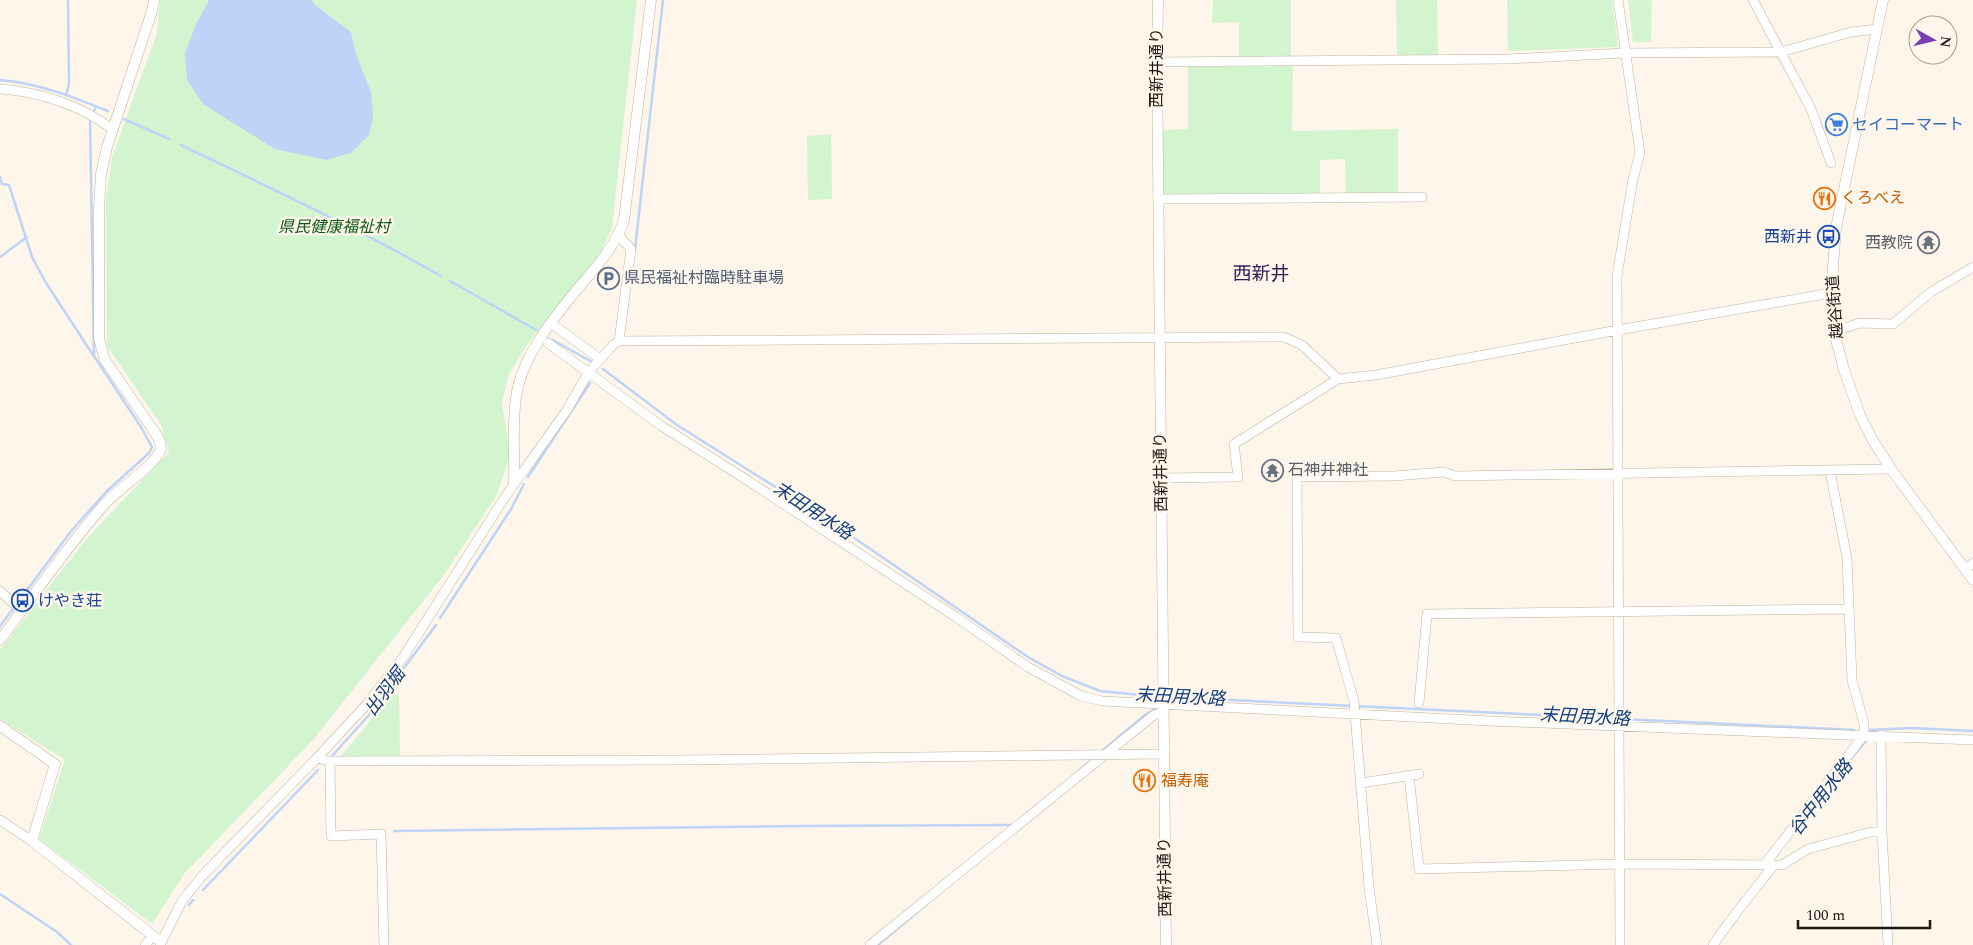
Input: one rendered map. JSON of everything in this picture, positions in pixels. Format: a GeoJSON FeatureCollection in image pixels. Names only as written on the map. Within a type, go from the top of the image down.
{"type":"FeatureCollection","features":[{"type":"Feature","properties":{"kind":"street"},"geometry":{"type":"LineString","coordinates":[[0,640],[75,538],[103,506],[153,461],[160,450],[160,442],[156,434],[105,360],[99,339],[99,189],[105,154],[154,0]]}},
{"type":"Feature","properties":{"kind":"street"},"geometry":{"type":"LineString","coordinates":[[514,483],[516,402],[525,366],[552,323],[610,250],[618,236],[627,203],[651,0]]}},
{"type":"Feature","properties":{"kind":"street","name":"西新井通り"},"geometry":{"type":"LineString","coordinates":[[1158,0],[1156,62],[1166,945]]}},
{"type":"Feature","properties":{"kind":"street"},"geometry":{"type":"LineString","coordinates":[[1618,0],[1624,53],[1640,153],[1617,276],[1620,945]]}},
{"type":"Feature","properties":{"kind":"street"},"geometry":{"type":"LineString","coordinates":[[1753,0],[1811,109],[1831,163]]}},
{"type":"Feature","properties":{"kind":"street","name":"越谷街道"},"geometry":{"type":"LineString","coordinates":[[1883,0],[1836,228],[1831,293],[1834,332],[1844,370],[1860,416],[1891,469],[1969,566],[1973,580]]}},
{"type":"Feature","properties":{"kind":"street"},"geometry":{"type":"LineString","coordinates":[[1156,62],[1508,59],[1624,53],[1780,52],[1851,32],[1877,29]]}},
{"type":"Feature","properties":{"kind":"street"},"geometry":{"type":"LineString","coordinates":[[0,89],[13,90],[51,99],[82,110],[113,129]]}},
{"type":"Feature","properties":{"kind":"street"},"geometry":{"type":"LineString","coordinates":[[1158,199],[1422,197]]}},
{"type":"Feature","properties":{"kind":"street"},"geometry":{"type":"LineString","coordinates":[[618,236],[631,249],[619,341]]}},
{"type":"Feature","properties":{"kind":"street"},"geometry":{"type":"LineString","coordinates":[[1834,332],[1859,323],[1893,324],[1931,292],[1973,267]]}},
{"type":"Feature","properties":{"kind":"street"},"geometry":{"type":"LineString","coordinates":[[1161,478],[1238,477],[1234,444],[1338,379],[1376,375],[1831,293]]}},
{"type":"Feature","properties":{"kind":"street"},"geometry":{"type":"LineString","coordinates":[[552,323],[600,359]]}},
{"type":"Feature","properties":{"kind":"street"},"geometry":{"type":"LineString","coordinates":[[146,945],[158,941],[182,902],[202,876],[367,704],[404,656],[514,483],[552,433],[588,373],[613,344],[619,341],[1284,337],[1302,345],[1338,379]]}},
{"type":"Feature","properties":{"kind":"street"},"geometry":{"type":"LineString","coordinates":[[548,343],[660,426],[747,480],[956,616],[1028,667],[1082,696],[1102,701],[1163,708],[1355,714],[1973,740]]}},
{"type":"Feature","properties":{"kind":"street"},"geometry":{"type":"LineString","coordinates":[[1377,945],[1369,888],[1354,701],[1336,638],[1298,637],[1297,477],[1394,476],[1444,472],[1455,476],[1619,475],[1891,469]]}},
{"type":"Feature","properties":{"kind":"street"},"geometry":{"type":"LineString","coordinates":[[1714,945],[1769,864],[1864,735],[1864,724],[1852,680],[1847,558],[1830,471]]}},
{"type":"Feature","properties":{"kind":"street"},"geometry":{"type":"LineString","coordinates":[[0,591],[22,611]]}},
{"type":"Feature","properties":{"kind":"street"},"geometry":{"type":"LineString","coordinates":[[1419,703],[1427,614],[1849,609]]}},
{"type":"Feature","properties":{"kind":"street"},"geometry":{"type":"LineString","coordinates":[[870,945],[1163,708]]}},
{"type":"Feature","properties":{"kind":"street"},"geometry":{"type":"LineString","coordinates":[[0,726],[55,764],[32,841]]}},
{"type":"Feature","properties":{"kind":"street"},"geometry":{"type":"LineString","coordinates":[[1881,736],[1882,832],[1888,945]]}},
{"type":"Feature","properties":{"kind":"street"},"geometry":{"type":"LineString","coordinates":[[317,758],[330,761],[680,760],[1163,754]]}},
{"type":"Feature","properties":{"kind":"street"},"geometry":{"type":"LineString","coordinates":[[330,761],[331,836],[381,834],[384,945]]}},
{"type":"Feature","properties":{"kind":"street"},"geometry":{"type":"LineString","coordinates":[[1362,783],[1419,774]]}},
{"type":"Feature","properties":{"kind":"street"},"geometry":{"type":"LineString","coordinates":[[1409,775],[1419,869],[1621,864],[1782,865],[1808,849],[1871,832],[1882,832]]}},
{"type":"Feature","properties":{"kind":"street"},"geometry":{"type":"LineString","coordinates":[[0,820],[32,841],[158,941]]}},
{"type":"Feature","properties":{"kind":"green space","name":"県民健康福祉村"},"geometry":{"type":"Polygon","coordinates":[[[160,0],[637,0],[612,228],[600,254],[527,345],[509,374],[502,402],[510,456],[496,497],[444,575],[313,740],[184,874],[152,924],[39,839],[65,760],[0,719],[0,650],[87,538],[169,452],[161,425],[107,346],[106,198],[112,157],[157,33],[160,0]]]}},
{"type":"Feature","properties":{"kind":"green space"},"geometry":{"type":"Polygon","coordinates":[[[1213,0],[1291,0],[1291,56],[1239,56],[1239,22],[1212,23],[1213,0]]]}},
{"type":"Feature","properties":{"kind":"green space"},"geometry":{"type":"Polygon","coordinates":[[[1396,0],[1437,0],[1438,55],[1397,56],[1396,0]]]}},
{"type":"Feature","properties":{"kind":"green space"},"geometry":{"type":"Polygon","coordinates":[[[1507,0],[1612,0],[1618,47],[1508,51],[1507,0]]]}},
{"type":"Feature","properties":{"kind":"green space"},"geometry":{"type":"Polygon","coordinates":[[[1628,0],[1652,0],[1651,42],[1633,42],[1628,0]]]}},
{"type":"Feature","properties":{"kind":"green space"},"geometry":{"type":"Polygon","coordinates":[[[1293,66],[1292,131],[1398,129],[1398,193],[1346,193],[1345,159],[1320,160],[1320,193],[1163,194],[1163,130],[1188,129],[1188,67],[1293,66]]]}},
{"type":"Feature","properties":{"kind":"green space"},"geometry":{"type":"Polygon","coordinates":[[[831,134],[832,199],[808,200],[807,136],[831,134]]]}},
{"type":"Feature","properties":{"kind":"green space"},"geometry":{"type":"Polygon","coordinates":[[[392,695],[399,695],[400,758],[339,758],[392,695]]]}},
{"type":"Feature","properties":{"kind":"water"},"geometry":{"type":"Polygon","coordinates":[[[209,0],[312,0],[315,5],[351,32],[356,54],[371,92],[373,117],[369,135],[351,153],[326,160],[275,149],[203,104],[187,80],[185,53],[196,24],[209,0]]]}},
{"type":"Feature","properties":{"kind":"waterway"},"geometry":{"type":"LineString","coordinates":[[66,95],[69,84],[68,0]]}},
{"type":"Feature","properties":{"kind":"waterway"},"geometry":{"type":"LineString","coordinates":[[635,249],[663,0]]}},
{"type":"Feature","properties":{"kind":"waterway"},"geometry":{"type":"LineString","coordinates":[[0,80],[42,87],[108,111]]}},
{"type":"Feature","properties":{"kind":"waterway"},"geometry":{"type":"LineString","coordinates":[[0,626],[72,530],[107,491],[149,453],[152,447],[94,356],[90,119],[96,107]]}},
{"type":"Feature","properties":{"kind":"waterway"},"geometry":{"type":"LineString","coordinates":[[124,119],[169,139]]}},
{"type":"Feature","properties":{"kind":"waterway"},"geometry":{"type":"LineString","coordinates":[[181,145],[345,225],[441,276]]}},
{"type":"Feature","properties":{"kind":"waterway"},"geometry":{"type":"LineString","coordinates":[[0,177],[2,184],[9,185],[32,257],[46,283],[93,355]]}},
{"type":"Feature","properties":{"kind":"waterway"},"geometry":{"type":"LineString","coordinates":[[0,257],[27,237]]}},
{"type":"Feature","properties":{"kind":"waterway"},"geometry":{"type":"LineString","coordinates":[[632,273],[633,264]]}},
{"type":"Feature","properties":{"kind":"waterway"},"geometry":{"type":"LineString","coordinates":[[450,281],[536,330]]}},
{"type":"Feature","properties":{"kind":"waterway"},"geometry":{"type":"LineString","coordinates":[[553,340],[592,362]]}},
{"type":"Feature","properties":{"kind":"waterway","name":"末田用水路"},"geometry":{"type":"LineString","coordinates":[[603,369],[677,425],[834,524],[1028,657],[1062,676],[1100,691],[1161,697]]}},
{"type":"Feature","properties":{"kind":"waterway","name":"出羽堀"},"geometry":{"type":"LineString","coordinates":[[528,477],[590,383]]}},
{"type":"Feature","properties":{"kind":"waterway","name":"出羽堀"},"geometry":{"type":"LineString","coordinates":[[440,618],[511,509],[524,484]]}},
{"type":"Feature","properties":{"kind":"waterway","name":"出羽堀"},"geometry":{"type":"LineString","coordinates":[[331,757],[369,715],[436,625]]}},
{"type":"Feature","properties":{"kind":"waterway","name":"末田用水路"},"geometry":{"type":"LineString","coordinates":[[1167,697],[1854,730]]}},
{"type":"Feature","properties":{"kind":"waterway"},"geometry":{"type":"LineString","coordinates":[[1102,751],[1145,715],[1158,707]]}},
{"type":"Feature","properties":{"kind":"waterway","name":"末田用水路"},"geometry":{"type":"LineString","coordinates":[[1869,730],[1912,728],[1973,731]]}},
{"type":"Feature","properties":{"kind":"waterway","name":"谷中用水路"},"geometry":{"type":"LineString","coordinates":[[1849,761],[1866,741]]}},
{"type":"Feature","properties":{"kind":"waterway"},"geometry":{"type":"LineString","coordinates":[[1075,774],[1094,758]]}},
{"type":"Feature","properties":{"kind":"waterway","name":"出羽堀"},"geometry":{"type":"LineString","coordinates":[[203,890],[318,770]]}},
{"type":"Feature","properties":{"kind":"waterway"},"geometry":{"type":"LineString","coordinates":[[394,831],[1013,825]]}},
{"type":"Feature","properties":{"kind":"waterway"},"geometry":{"type":"LineString","coordinates":[[0,894],[57,932],[71,945]]}},
{"type":"Feature","properties":{"kind":"waterway","name":"出羽堀"},"geometry":{"type":"LineString","coordinates":[[189,905],[193,900]]}},
{"type":"Feature","properties":{"kind":"waterway"},"geometry":{"type":"LineString","coordinates":[[878,945],[927,904]]}},
{"type":"Feature","properties":{"kind":"place","name":"セイコーマート"},"geometry":{"type":"Point","coordinates":[1836,125]}},
{"type":"Feature","properties":{"kind":"place","name":"くろべえ"},"geometry":{"type":"Point","coordinates":[1825,198]}},
{"type":"Feature","properties":{"kind":"place","name":"西新井"},"geometry":{"type":"Point","coordinates":[1828,237]}},
{"type":"Feature","properties":{"kind":"place","name":"西教院"},"geometry":{"type":"Point","coordinates":[1929,243]}},
{"type":"Feature","properties":{"kind":"place","name":"県民福祉村臨時駐車場"},"geometry":{"type":"Point","coordinates":[608,278]}},
{"type":"Feature","properties":{"kind":"place","name":"石神井神社"},"geometry":{"type":"Point","coordinates":[1272,470]}},
{"type":"Feature","properties":{"kind":"place","name":"けやき荘"},"geometry":{"type":"Point","coordinates":[22,601]}},
{"type":"Feature","properties":{"kind":"place","name":"福寿庵"},"geometry":{"type":"Point","coordinates":[1145,781]}},
{"type":"Feature","properties":{"kind":"district","name":"西新井"},"geometry":{"type":"Point","coordinates":[1261,274]}}]}
